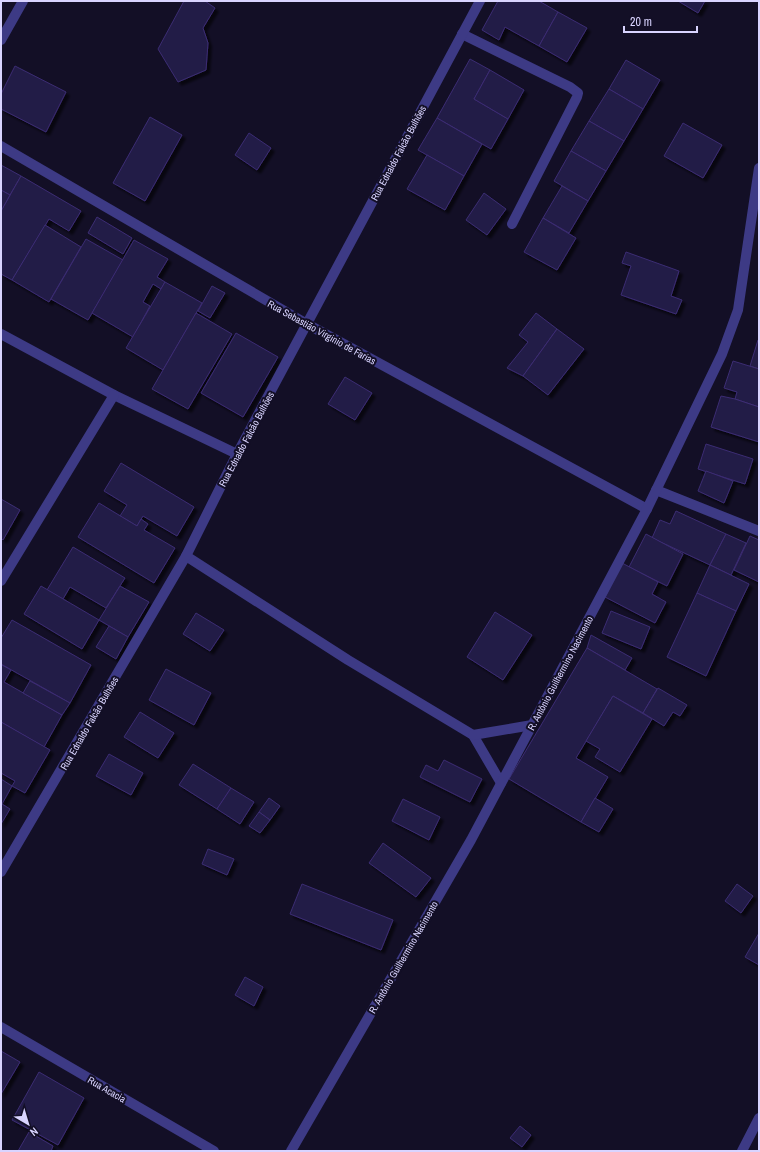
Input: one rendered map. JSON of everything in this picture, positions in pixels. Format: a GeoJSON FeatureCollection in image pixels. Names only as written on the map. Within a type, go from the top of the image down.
{"type":"FeatureCollection","features":[{"type":"Feature","properties":{"kind":"street"},"geometry":{"type":"LineString","coordinates":[[1,40],[23,1]]}},
{"type":"Feature","properties":{"kind":"street","name":"Rua Ednaldo Falcão Bulhões"},"geometry":{"type":"LineString","coordinates":[[1,872],[186,556],[237,454],[480,1]]}},
{"type":"Feature","properties":{"kind":"street"},"geometry":{"type":"LineString","coordinates":[[462,34],[578,93],[512,224]]}},
{"type":"Feature","properties":{"kind":"street","name":"Rua Sebastião Virginio de Farias"},"geometry":{"type":"LineString","coordinates":[[1,146],[307,324],[647,510]]}},
{"type":"Feature","properties":{"kind":"street","name":"R. Antônio Guilhermino Nacimento"},"geometry":{"type":"LineString","coordinates":[[291,1151],[467,846],[647,510],[722,354],[738,310],[759,168]]}},
{"type":"Feature","properties":{"kind":"street"},"geometry":{"type":"LineString","coordinates":[[2,337],[114,395],[237,454]]}},
{"type":"Feature","properties":{"kind":"street"},"geometry":{"type":"LineString","coordinates":[[1,581],[114,395]]}},
{"type":"Feature","properties":{"kind":"street"},"geometry":{"type":"LineString","coordinates":[[656,490],[759,532]]}},
{"type":"Feature","properties":{"kind":"street"},"geometry":{"type":"LineString","coordinates":[[186,556],[348,660],[473,735],[501,783]]}},
{"type":"Feature","properties":{"kind":"street"},"geometry":{"type":"LineString","coordinates":[[473,735],[532,725]]}},
{"type":"Feature","properties":{"kind":"street","name":"Rua Acacia"},"geometry":{"type":"LineString","coordinates":[[1,1027],[214,1151]]}},
{"type":"Feature","properties":{"kind":"street"},"geometry":{"type":"LineString","coordinates":[[742,1151],[759,1118]]}},
{"type":"Feature","properties":{"kind":"building"},"geometry":{"type":"Polygon","coordinates":[[[184,1],[205,1],[215,8],[203,28],[208,43],[206,70],[178,82],[158,49],[184,1]]]}},
{"type":"Feature","properties":{"kind":"building"},"geometry":{"type":"Polygon","coordinates":[[[498,1],[539,1],[558,12],[539,46],[505,27],[499,40],[482,30],[498,1]]]}},
{"type":"Feature","properties":{"kind":"building"},"geometry":{"type":"Polygon","coordinates":[[[678,1],[705,1],[698,13],[678,1]]]}},
{"type":"Feature","properties":{"kind":"building"},"geometry":{"type":"Polygon","coordinates":[[[558,12],[587,28],[567,62],[539,46],[558,12]]]}},
{"type":"Feature","properties":{"kind":"building"},"geometry":{"type":"Polygon","coordinates":[[[470,59],[490,70],[474,99],[508,119],[491,149],[437,118],[470,59]]]}},
{"type":"Feature","properties":{"kind":"building"},"geometry":{"type":"Polygon","coordinates":[[[626,60],[660,80],[643,109],[609,89],[626,60]]]}},
{"type":"Feature","properties":{"kind":"building"},"geometry":{"type":"Polygon","coordinates":[[[15,66],[66,92],[46,132],[1,109],[1,94],[15,66]]]}},
{"type":"Feature","properties":{"kind":"building"},"geometry":{"type":"Polygon","coordinates":[[[490,70],[524,90],[508,119],[474,99],[490,70]]]}},
{"type":"Feature","properties":{"kind":"building"},"geometry":{"type":"Polygon","coordinates":[[[609,89],[643,109],[624,141],[589,121],[609,89]]]}},
{"type":"Feature","properties":{"kind":"building"},"geometry":{"type":"Polygon","coordinates":[[[150,117],[182,135],[145,201],[113,183],[150,117]]]}},
{"type":"Feature","properties":{"kind":"building"},"geometry":{"type":"Polygon","coordinates":[[[437,118],[482,144],[464,176],[418,150],[437,118]]]}},
{"type":"Feature","properties":{"kind":"building"},"geometry":{"type":"Polygon","coordinates":[[[589,121],[624,141],[606,171],[571,151],[589,121]]]}},
{"type":"Feature","properties":{"kind":"building"},"geometry":{"type":"Polygon","coordinates":[[[683,123],[722,145],[703,178],[664,156],[683,123]]]}},
{"type":"Feature","properties":{"kind":"building"},"geometry":{"type":"Polygon","coordinates":[[[249,133],[271,148],[257,170],[235,155],[249,133]]]}},
{"type":"Feature","properties":{"kind":"building"},"geometry":{"type":"Polygon","coordinates":[[[571,151],[606,171],[588,201],[554,181],[571,151]]]}},
{"type":"Feature","properties":{"kind":"building"},"geometry":{"type":"Polygon","coordinates":[[[427,155],[464,176],[445,210],[407,189],[427,155]]]}},
{"type":"Feature","properties":{"kind":"building"},"geometry":{"type":"Polygon","coordinates":[[[1,165],[21,176],[10,195],[1,190],[1,165]]]}},
{"type":"Feature","properties":{"kind":"building"},"geometry":{"type":"Polygon","coordinates":[[[21,176],[81,211],[69,231],[49,219],[12,280],[1,274],[1,211],[21,176]]]}},
{"type":"Feature","properties":{"kind":"building"},"geometry":{"type":"Polygon","coordinates":[[[562,186],[588,201],[569,233],[543,218],[562,186]]]}},
{"type":"Feature","properties":{"kind":"building"},"geometry":{"type":"Polygon","coordinates":[[[1,190],[10,195],[1,211],[1,190]]]}},
{"type":"Feature","properties":{"kind":"building"},"geometry":{"type":"Polygon","coordinates":[[[484,193],[506,209],[487,235],[466,220],[484,193]]]}},
{"type":"Feature","properties":{"kind":"building"},"geometry":{"type":"Polygon","coordinates":[[[97,217],[132,238],[123,254],[88,233],[97,217]]]}},
{"type":"Feature","properties":{"kind":"building"},"geometry":{"type":"Polygon","coordinates":[[[543,218],[576,238],[557,270],[524,252],[543,218]]]}},
{"type":"Feature","properties":{"kind":"building"},"geometry":{"type":"Polygon","coordinates":[[[45,225],[81,247],[49,302],[12,280],[45,225]]]}},
{"type":"Feature","properties":{"kind":"building"},"geometry":{"type":"Polygon","coordinates":[[[86,239],[123,260],[88,320],[51,299],[86,239]]]}},
{"type":"Feature","properties":{"kind":"building"},"geometry":{"type":"Polygon","coordinates":[[[134,240],[168,259],[157,277],[165,282],[161,289],[153,284],[143,302],[150,306],[133,337],[92,313],[134,240]]]}},
{"type":"Feature","properties":{"kind":"building"},"geometry":{"type":"Polygon","coordinates":[[[626,252],[679,271],[671,296],[682,300],[676,314],[621,295],[631,266],[622,263],[626,252]]]}},
{"type":"Feature","properties":{"kind":"building"},"geometry":{"type":"Polygon","coordinates":[[[165,282],[202,303],[163,370],[126,348],[165,282]]]}},
{"type":"Feature","properties":{"kind":"building"},"geometry":{"type":"Polygon","coordinates":[[[212,286],[225,293],[210,318],[198,311],[212,286]]]}},
{"type":"Feature","properties":{"kind":"building"},"geometry":{"type":"Polygon","coordinates":[[[196,313],[232,334],[188,409],[152,389],[196,313]]]}},
{"type":"Feature","properties":{"kind":"building"},"geometry":{"type":"Polygon","coordinates":[[[536,313],[557,329],[523,376],[507,368],[528,342],[519,335],[536,313]]]}},
{"type":"Feature","properties":{"kind":"building"},"geometry":{"type":"Polygon","coordinates":[[[557,329],[584,349],[548,395],[523,376],[557,329]]]}},
{"type":"Feature","properties":{"kind":"building"},"geometry":{"type":"Polygon","coordinates":[[[236,333],[278,357],[243,417],[201,393],[236,333]]]}},
{"type":"Feature","properties":{"kind":"building"},"geometry":{"type":"Polygon","coordinates":[[[759,340],[759,369],[750,366],[759,340]]]}},
{"type":"Feature","properties":{"kind":"building"},"geometry":{"type":"Polygon","coordinates":[[[733,361],[759,369],[759,407],[735,399],[737,392],[724,388],[733,361]]]}},
{"type":"Feature","properties":{"kind":"building"},"geometry":{"type":"Polygon","coordinates":[[[345,377],[372,393],[355,420],[328,404],[345,377]]]}},
{"type":"Feature","properties":{"kind":"building"},"geometry":{"type":"Polygon","coordinates":[[[721,396],[759,407],[759,442],[711,427],[721,396]]]}},
{"type":"Feature","properties":{"kind":"building"},"geometry":{"type":"Polygon","coordinates":[[[706,444],[753,459],[745,484],[698,469],[706,444]]]}},
{"type":"Feature","properties":{"kind":"building"},"geometry":{"type":"Polygon","coordinates":[[[121,463],[194,507],[177,536],[143,516],[137,526],[120,516],[127,505],[104,491],[121,463]]]}},
{"type":"Feature","properties":{"kind":"building"},"geometry":{"type":"Polygon","coordinates":[[[706,471],[733,481],[724,503],[698,491],[706,471]]]}},
{"type":"Feature","properties":{"kind":"building"},"geometry":{"type":"Polygon","coordinates":[[[1,499],[20,510],[3,540],[1,538],[1,499]]]}},
{"type":"Feature","properties":{"kind":"building"},"geometry":{"type":"Polygon","coordinates":[[[99,503],[137,526],[141,519],[148,524],[144,530],[175,548],[154,583],[78,537],[99,503]]]}},
{"type":"Feature","properties":{"kind":"building"},"geometry":{"type":"Polygon","coordinates":[[[676,511],[726,534],[710,565],[652,538],[660,520],[670,524],[676,511]]]}},
{"type":"Feature","properties":{"kind":"building"},"geometry":{"type":"Polygon","coordinates":[[[646,534],[683,554],[667,586],[629,567],[646,534]]]}},
{"type":"Feature","properties":{"kind":"building"},"geometry":{"type":"Polygon","coordinates":[[[726,534],[746,543],[731,575],[710,565],[726,534]]]}},
{"type":"Feature","properties":{"kind":"building"},"geometry":{"type":"Polygon","coordinates":[[[750,536],[759,540],[759,582],[734,570],[750,536]]]}},
{"type":"Feature","properties":{"kind":"building"},"geometry":{"type":"Polygon","coordinates":[[[73,547],[125,578],[106,608],[70,587],[63,599],[47,590],[73,547]]]}},
{"type":"Feature","properties":{"kind":"building"},"geometry":{"type":"Polygon","coordinates":[[[622,563],[658,582],[652,594],[666,602],[655,623],[605,597],[622,563]]]}},
{"type":"Feature","properties":{"kind":"building"},"geometry":{"type":"Polygon","coordinates":[[[710,565],[749,584],[736,611],[697,593],[710,565]]]}},
{"type":"Feature","properties":{"kind":"building"},"geometry":{"type":"Polygon","coordinates":[[[41,586],[99,620],[82,649],[24,614],[41,586]]]}},
{"type":"Feature","properties":{"kind":"building"},"geometry":{"type":"Polygon","coordinates":[[[120,586],[149,602],[128,637],[99,620],[120,586]]]}},
{"type":"Feature","properties":{"kind":"building"},"geometry":{"type":"Polygon","coordinates":[[[697,593],[736,611],[706,676],[667,657],[697,593]]]}},
{"type":"Feature","properties":{"kind":"building"},"geometry":{"type":"Polygon","coordinates":[[[611,611],[650,627],[641,649],[602,633],[611,611]]]}},
{"type":"Feature","properties":{"kind":"building"},"geometry":{"type":"Polygon","coordinates":[[[495,612],[532,635],[503,680],[467,657],[495,612]]]}},
{"type":"Feature","properties":{"kind":"building"},"geometry":{"type":"Polygon","coordinates":[[[196,613],[224,630],[210,651],[183,634],[196,613]]]}},
{"type":"Feature","properties":{"kind":"building"},"geometry":{"type":"Polygon","coordinates":[[[12,620],[91,665],[70,703],[1,664],[1,638],[12,620]]]}},
{"type":"Feature","properties":{"kind":"building"},"geometry":{"type":"Polygon","coordinates":[[[109,626],[128,637],[116,659],[96,647],[109,626]]]}},
{"type":"Feature","properties":{"kind":"building"},"geometry":{"type":"Polygon","coordinates":[[[591,635],[632,658],[625,670],[587,648],[591,635]]]}},
{"type":"Feature","properties":{"kind":"building"},"geometry":{"type":"Polygon","coordinates":[[[587,648],[657,689],[643,713],[613,696],[576,758],[608,777],[581,822],[509,779],[587,648]]]}},
{"type":"Feature","properties":{"kind":"building"},"geometry":{"type":"Polygon","coordinates":[[[1,665],[11,670],[4,682],[62,715],[44,747],[1,722],[1,665]]]}},
{"type":"Feature","properties":{"kind":"building"},"geometry":{"type":"Polygon","coordinates":[[[166,669],[211,693],[194,725],[149,700],[166,669]]]}},
{"type":"Feature","properties":{"kind":"building"},"geometry":{"type":"Polygon","coordinates":[[[30,681],[70,703],[62,715],[23,693],[30,681]]]}},
{"type":"Feature","properties":{"kind":"building"},"geometry":{"type":"Polygon","coordinates":[[[658,688],[687,705],[680,716],[673,712],[664,726],[643,713],[658,688]]]}},
{"type":"Feature","properties":{"kind":"building"},"geometry":{"type":"Polygon","coordinates":[[[613,696],[652,719],[620,772],[595,757],[600,749],[586,741],[613,696]]]}},
{"type":"Feature","properties":{"kind":"building"},"geometry":{"type":"Polygon","coordinates":[[[140,712],[174,733],[158,758],[124,737],[140,712]]]}},
{"type":"Feature","properties":{"kind":"building"},"geometry":{"type":"Polygon","coordinates":[[[1,722],[50,750],[25,793],[12,786],[15,781],[1,773],[1,722]]]}},
{"type":"Feature","properties":{"kind":"building"},"geometry":{"type":"Polygon","coordinates":[[[109,754],[143,773],[131,795],[96,776],[109,754]]]}},
{"type":"Feature","properties":{"kind":"building"},"geometry":{"type":"Polygon","coordinates":[[[444,760],[482,779],[470,802],[420,777],[426,765],[438,771],[444,760]]]}},
{"type":"Feature","properties":{"kind":"building"},"geometry":{"type":"Polygon","coordinates":[[[193,764],[231,788],[217,809],[179,785],[193,764]]]}},
{"type":"Feature","properties":{"kind":"building"},"geometry":{"type":"Polygon","coordinates":[[[1,779],[12,786],[2,804],[10,809],[1,824],[1,779]]]}},
{"type":"Feature","properties":{"kind":"building"},"geometry":{"type":"Polygon","coordinates":[[[231,788],[254,802],[240,824],[217,809],[231,788]]]}},
{"type":"Feature","properties":{"kind":"building"},"geometry":{"type":"Polygon","coordinates":[[[269,798],[280,806],[270,820],[259,812],[269,798]]]}},
{"type":"Feature","properties":{"kind":"building"},"geometry":{"type":"Polygon","coordinates":[[[595,798],[613,809],[599,832],[581,822],[595,798]]]}},
{"type":"Feature","properties":{"kind":"building"},"geometry":{"type":"Polygon","coordinates":[[[403,799],[440,817],[429,840],[392,821],[403,799]]]}},
{"type":"Feature","properties":{"kind":"building"},"geometry":{"type":"Polygon","coordinates":[[[259,812],[270,820],[260,833],[249,826],[259,812]]]}},
{"type":"Feature","properties":{"kind":"building"},"geometry":{"type":"Polygon","coordinates":[[[383,843],[431,878],[416,897],[369,863],[383,843]]]}},
{"type":"Feature","properties":{"kind":"building"},"geometry":{"type":"Polygon","coordinates":[[[208,849],[234,859],[227,875],[202,864],[208,849]]]}},
{"type":"Feature","properties":{"kind":"building"},"geometry":{"type":"Polygon","coordinates":[[[302,884],[393,920],[381,950],[290,914],[302,884]]]}},
{"type":"Feature","properties":{"kind":"building"},"geometry":{"type":"Polygon","coordinates":[[[737,884],[753,896],[741,913],[725,901],[737,884]]]}},
{"type":"Feature","properties":{"kind":"building"},"geometry":{"type":"Polygon","coordinates":[[[759,933],[759,965],[745,957],[759,933]]]}},
{"type":"Feature","properties":{"kind":"building"},"geometry":{"type":"Polygon","coordinates":[[[245,977],[263,987],[254,1006],[235,995],[245,977]]]}},
{"type":"Feature","properties":{"kind":"building"},"geometry":{"type":"Polygon","coordinates":[[[1,1051],[20,1062],[1,1094],[1,1051]]]}},
{"type":"Feature","properties":{"kind":"building"},"geometry":{"type":"Polygon","coordinates":[[[39,1072],[84,1098],[58,1145],[12,1120],[39,1072]]]}},
{"type":"Feature","properties":{"kind":"building"},"geometry":{"type":"Polygon","coordinates":[[[520,1126],[531,1135],[522,1147],[510,1138],[520,1126]]]}},
{"type":"Feature","properties":{"kind":"building"},"geometry":{"type":"Polygon","coordinates":[[[29,1132],[53,1146],[51,1151],[18,1151],[29,1132]]]}}]}
